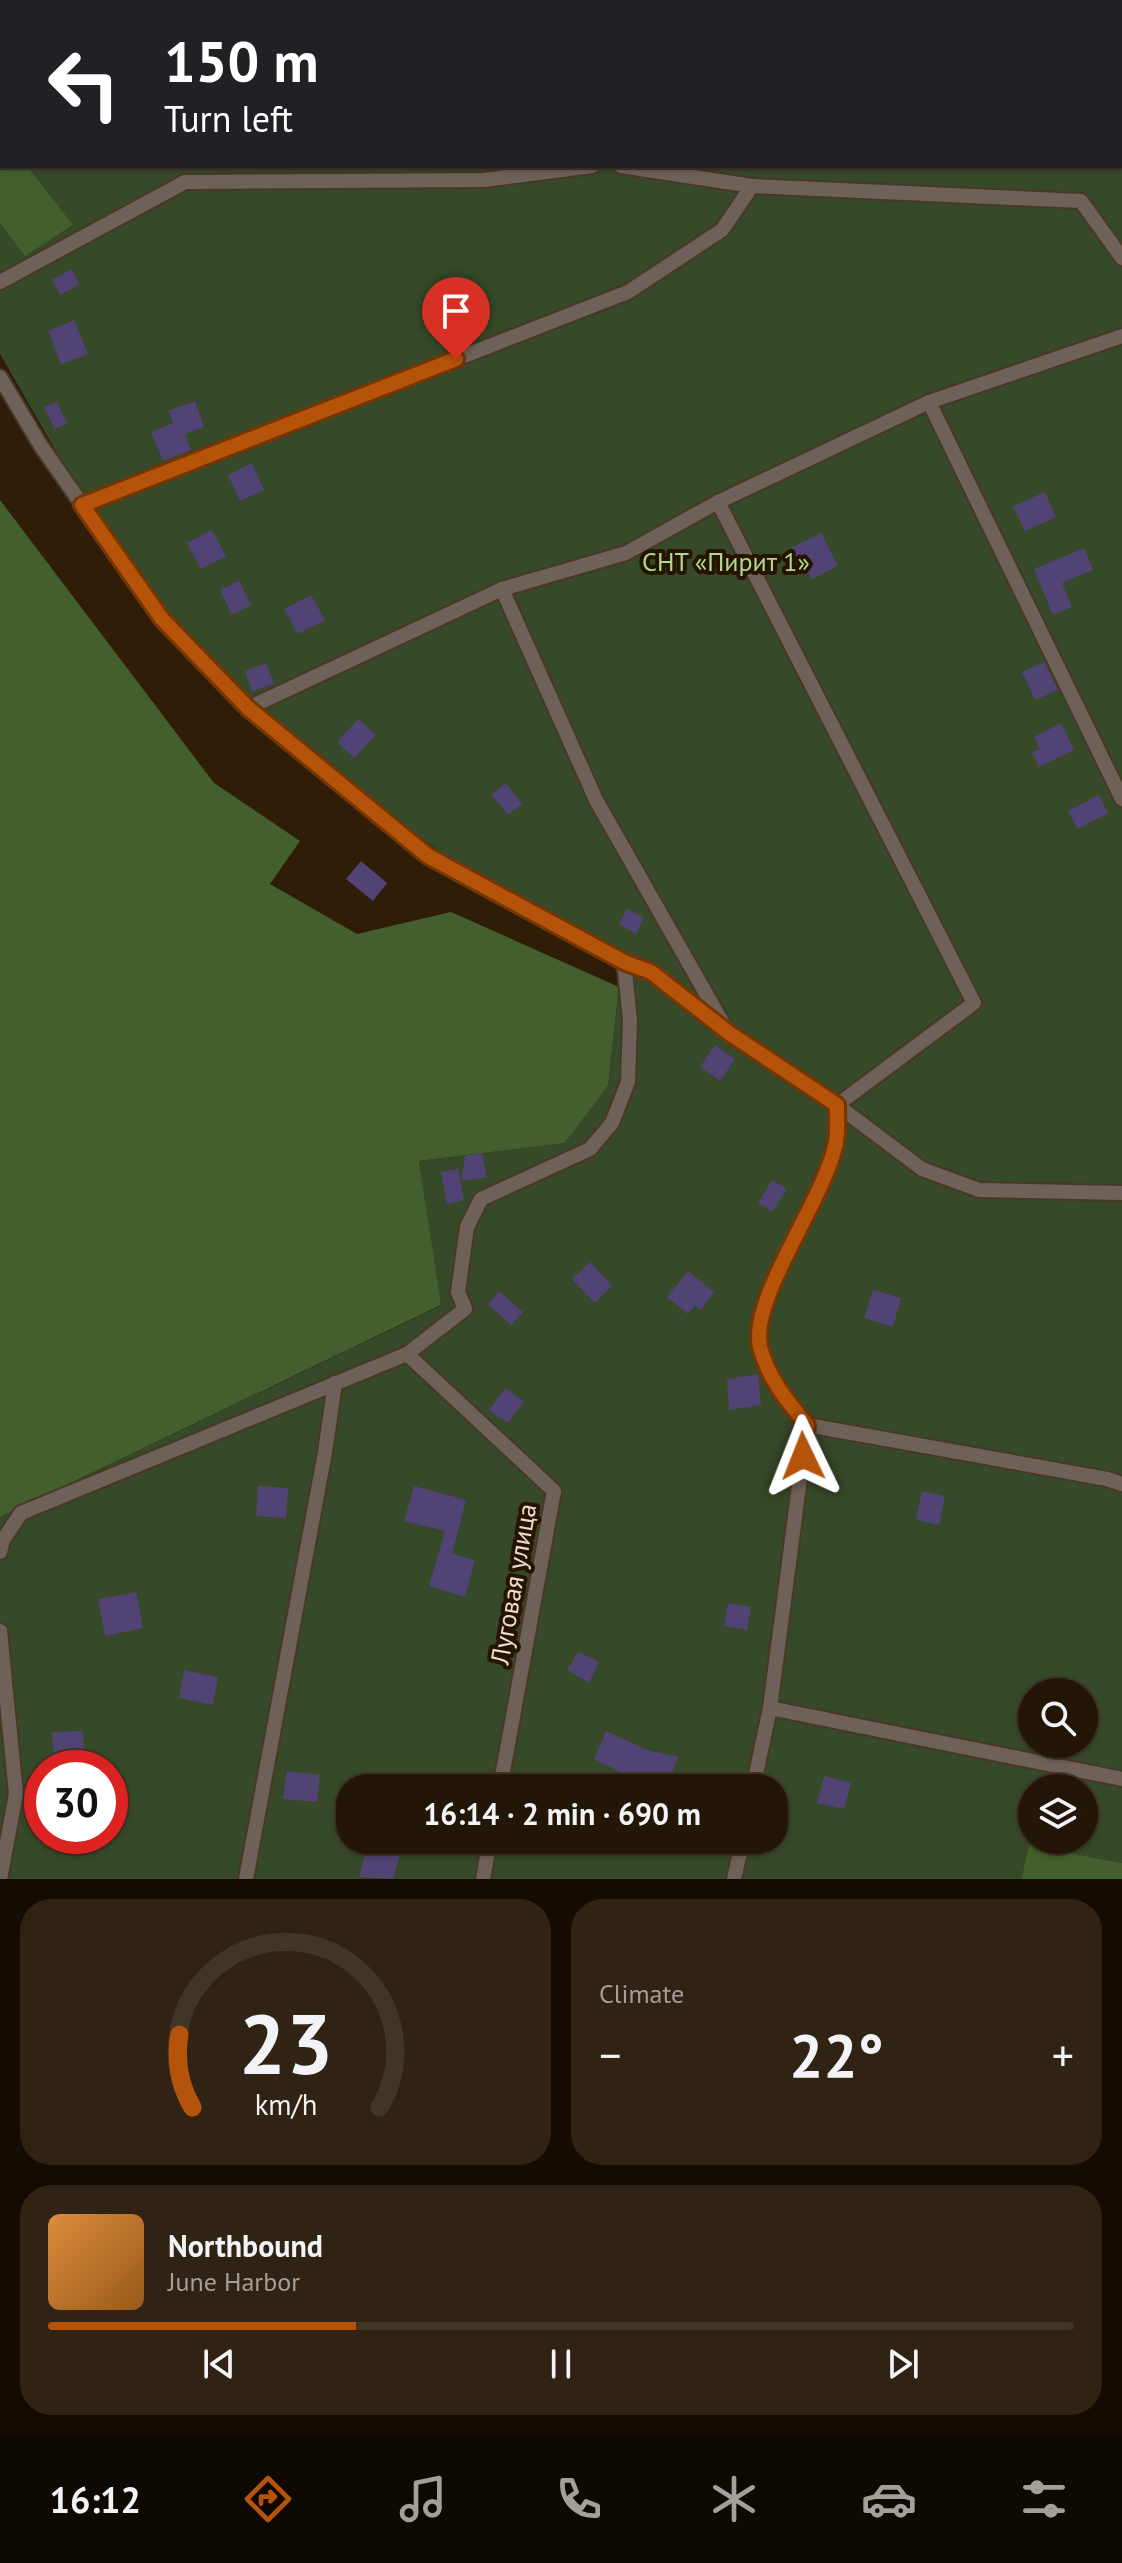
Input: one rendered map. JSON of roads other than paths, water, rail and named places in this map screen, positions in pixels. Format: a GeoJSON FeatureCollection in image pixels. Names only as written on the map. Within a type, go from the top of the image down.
{"type":"FeatureCollection","features":[{"type":"Feature","properties":{"kind":"street"},"geometry":{"type":"LineString","coordinates":[[0,282],[185,182],[484,180],[577,168]]}},
{"type":"Feature","properties":{"kind":"street"},"geometry":{"type":"LineString","coordinates":[[634,168],[752,186],[1081,201],[1122,258]]}},
{"type":"Feature","properties":{"kind":"street"},"geometry":{"type":"LineString","coordinates":[[82,505],[628,292],[722,230],[752,186]]}},
{"type":"Feature","properties":{"kind":"street"},"geometry":{"type":"LineString","coordinates":[[248,708],[502,589],[626,553],[718,502],[929,402],[1122,336]]}},
{"type":"Feature","properties":{"kind":"street"},"geometry":{"type":"LineString","coordinates":[[0,377],[41,446],[162,619],[248,708],[428,856],[624,962],[651,972],[729,1033],[837,1105],[922,1169],[979,1190],[1122,1193]]}},
{"type":"Feature","properties":{"kind":"street"},"geometry":{"type":"LineString","coordinates":[[929,402],[1122,799]]}},
{"type":"Feature","properties":{"kind":"street"},"geometry":{"type":"LineString","coordinates":[[718,502],[974,1003],[837,1105]]}},
{"type":"Feature","properties":{"kind":"street"},"geometry":{"type":"LineString","coordinates":[[502,589],[596,800],[729,1033]]}},
{"type":"Feature","properties":{"kind":"street"},"geometry":{"type":"LineString","coordinates":[[0,1552],[3,1540],[21,1513],[407,1354],[465,1309],[458,1292],[467,1227],[481,1199],[590,1149],[612,1123],[628,1082],[630,1020],[624,962]]}},
{"type":"Feature","properties":{"kind":"street"},"geometry":{"type":"LineString","coordinates":[[837,1105],[836,1141],[819,1190],[763,1306],[760,1344],[776,1387],[807,1425],[1122,1484]]}},
{"type":"Feature","properties":{"kind":"street","name":"Луговая улица"},"geometry":{"type":"LineString","coordinates":[[407,1354],[554,1491],[503,1774]]}},
{"type":"Feature","properties":{"kind":"street"},"geometry":{"type":"LineString","coordinates":[[246,1879],[335,1383]]}},
{"type":"Feature","properties":{"kind":"street"},"geometry":{"type":"LineString","coordinates":[[756,1774],[770,1708],[807,1425]]}},
{"type":"Feature","properties":{"kind":"street"},"geometry":{"type":"LineString","coordinates":[[0,1631],[16,1794],[0,1879]]}},
{"type":"Feature","properties":{"kind":"street"},"geometry":{"type":"LineString","coordinates":[[770,1708],[1122,1779]]}},
{"type":"Feature","properties":{"kind":"street"},"geometry":{"type":"LineString","coordinates":[[0,1807],[16,1794]]}},
{"type":"Feature","properties":{"kind":"street"},"geometry":{"type":"LineString","coordinates":[[483,1879],[487,1854]]}},
{"type":"Feature","properties":{"kind":"street"},"geometry":{"type":"LineString","coordinates":[[734,1879],[740,1854]]}},
{"type":"Feature","properties":{"kind":"park label","name":"СНТ «Пирит 1»"},"geometry":{"type":"Point","coordinates":[726,561]}}]}
